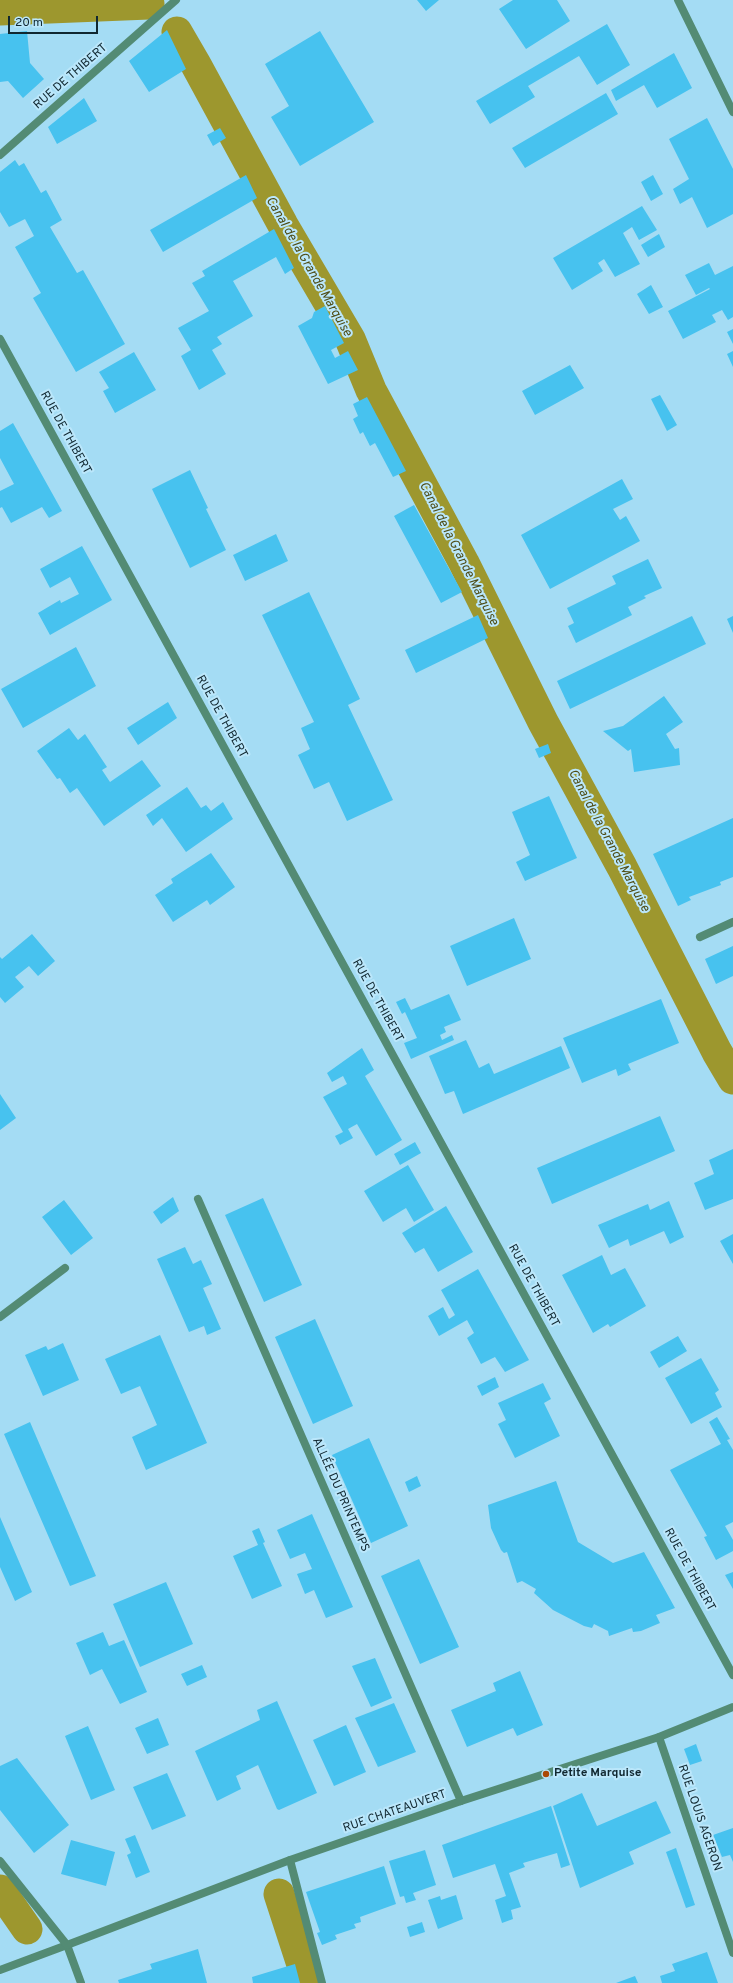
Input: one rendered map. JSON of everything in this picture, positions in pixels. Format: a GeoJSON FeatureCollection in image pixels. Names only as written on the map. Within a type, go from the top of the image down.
{"type":"FeatureCollection","features":[{"type":"Feature","properties":{"kind":"street","name":"RUE DE THIBERT"},"geometry":{"type":"LineString","coordinates":[[0,155],[176,0]]}},
{"type":"Feature","properties":{"kind":"street"},"geometry":{"type":"LineString","coordinates":[[678,0],[733,112]]}},
{"type":"Feature","properties":{"kind":"street","name":"RUE DE THIBERT"},"geometry":{"type":"LineString","coordinates":[[0,339],[733,1675]]}},
{"type":"Feature","properties":{"kind":"street"},"geometry":{"type":"LineString","coordinates":[[700,938],[733,922]]}},
{"type":"Feature","properties":{"kind":"street","name":"ALLÉE DU PRINTEMPS"},"geometry":{"type":"LineString","coordinates":[[198,1199],[461,1801]]}},
{"type":"Feature","properties":{"kind":"street"},"geometry":{"type":"LineString","coordinates":[[0,1317],[65,1268]]}},
{"type":"Feature","properties":{"kind":"street","name":"RUE CHATEAUVERT"},"geometry":{"type":"LineString","coordinates":[[0,1970],[67,1946],[290,1860],[461,1801],[659,1737],[733,1707]]}},
{"type":"Feature","properties":{"kind":"street","name":"RUE LOUIS AGERON"},"geometry":{"type":"LineString","coordinates":[[659,1737],[733,1953]]}},
{"type":"Feature","properties":{"kind":"street"},"geometry":{"type":"LineString","coordinates":[[0,1860],[67,1946],[81,1983]]}},
{"type":"Feature","properties":{"kind":"street"},"geometry":{"type":"LineString","coordinates":[[290,1860],[322,1983]]}},
{"type":"Feature","properties":{"kind":"building"},"geometry":{"type":"Polygon","coordinates":[[[417,0],[439,0],[426,11],[417,0]]]}},
{"type":"Feature","properties":{"kind":"building"},"geometry":{"type":"Polygon","coordinates":[[[513,0],[557,0],[570,21],[526,49],[499,9],[513,0]]]}},
{"type":"Feature","properties":{"kind":"building"},"geometry":{"type":"Polygon","coordinates":[[[607,24],[630,65],[597,85],[579,56],[528,86],[535,97],[490,124],[476,101],[607,24]]]}},
{"type":"Feature","properties":{"kind":"building"},"geometry":{"type":"Polygon","coordinates":[[[167,30],[186,69],[149,92],[129,61],[167,30]]]}},
{"type":"Feature","properties":{"kind":"building"},"geometry":{"type":"Polygon","coordinates":[[[27,31],[30,63],[44,79],[23,98],[8,81],[0,82],[0,34],[27,31]]]}},
{"type":"Feature","properties":{"kind":"building"},"geometry":{"type":"Polygon","coordinates":[[[320,31],[374,122],[300,166],[271,117],[289,106],[265,64],[320,31]]]}},
{"type":"Feature","properties":{"kind":"building"},"geometry":{"type":"Polygon","coordinates":[[[674,53],[692,88],[657,108],[644,85],[616,101],[611,90],[674,53]]]}},
{"type":"Feature","properties":{"kind":"building"},"geometry":{"type":"Polygon","coordinates":[[[606,93],[618,114],[525,168],[512,148],[606,93]]]}},
{"type":"Feature","properties":{"kind":"building"},"geometry":{"type":"Polygon","coordinates":[[[84,98],[97,121],[57,144],[48,127],[84,98]]]}},
{"type":"Feature","properties":{"kind":"building"},"geometry":{"type":"Polygon","coordinates":[[[707,118],[733,169],[733,214],[707,228],[692,197],[680,204],[673,189],[689,179],[669,139],[707,118]]]}},
{"type":"Feature","properties":{"kind":"building"},"geometry":{"type":"Polygon","coordinates":[[[220,128],[226,138],[213,146],[207,135],[220,128]]]}},
{"type":"Feature","properties":{"kind":"building"},"geometry":{"type":"Polygon","coordinates":[[[15,160],[19,166],[24,163],[41,193],[46,190],[62,220],[50,227],[77,273],[83,270],[125,344],[76,372],[33,298],[41,293],[15,247],[34,236],[25,219],[9,227],[0,212],[0,172],[15,160]]]}},
{"type":"Feature","properties":{"kind":"building"},"geometry":{"type":"Polygon","coordinates":[[[246,175],[257,198],[163,252],[150,230],[246,175]]]}},
{"type":"Feature","properties":{"kind":"building"},"geometry":{"type":"Polygon","coordinates":[[[653,175],[663,194],[651,201],[641,182],[653,175]]]}},
{"type":"Feature","properties":{"kind":"building"},"geometry":{"type":"Polygon","coordinates":[[[642,206],[657,230],[639,240],[632,227],[623,233],[640,264],[615,277],[604,259],[598,263],[603,271],[572,290],[553,258],[642,206]]]}},
{"type":"Feature","properties":{"kind":"building"},"geometry":{"type":"Polygon","coordinates":[[[274,229],[294,268],[285,274],[276,257],[233,281],[253,316],[217,337],[222,344],[212,350],[226,374],[199,390],[181,356],[191,350],[178,328],[209,311],[192,283],[205,276],[202,271],[274,229]]]}},
{"type":"Feature","properties":{"kind":"building"},"geometry":{"type":"Polygon","coordinates":[[[659,234],[665,247],[648,257],[641,245],[659,234]]]}},
{"type":"Feature","properties":{"kind":"building"},"geometry":{"type":"Polygon","coordinates":[[[709,263],[715,275],[733,266],[733,317],[728,320],[722,310],[712,315],[716,322],[683,339],[668,311],[710,289],[709,288],[696,295],[685,275],[709,263]]]}},
{"type":"Feature","properties":{"kind":"building"},"geometry":{"type":"Polygon","coordinates":[[[651,285],[663,307],[649,314],[637,294],[651,285]]]}},
{"type":"Feature","properties":{"kind":"building"},"geometry":{"type":"Polygon","coordinates":[[[325,306],[344,343],[331,350],[335,358],[348,351],[358,370],[328,384],[298,326],[312,318],[314,312],[325,306]]]}},
{"type":"Feature","properties":{"kind":"building"},"geometry":{"type":"Polygon","coordinates":[[[733,329],[733,344],[727,332],[733,329]]]}},
{"type":"Feature","properties":{"kind":"building"},"geometry":{"type":"Polygon","coordinates":[[[733,351],[733,367],[727,354],[733,351]]]}},
{"type":"Feature","properties":{"kind":"building"},"geometry":{"type":"Polygon","coordinates":[[[134,352],[156,390],[115,413],[103,391],[109,388],[99,372],[134,352]]]}},
{"type":"Feature","properties":{"kind":"building"},"geometry":{"type":"Polygon","coordinates":[[[570,365],[584,388],[535,415],[522,391],[570,365]]]}},
{"type":"Feature","properties":{"kind":"building"},"geometry":{"type":"Polygon","coordinates":[[[660,395],[677,425],[667,431],[651,399],[660,395]]]}},
{"type":"Feature","properties":{"kind":"building"},"geometry":{"type":"Polygon","coordinates":[[[367,397],[406,471],[393,477],[375,443],[370,446],[363,432],[360,434],[353,419],[358,416],[353,404],[367,397]]]}},
{"type":"Feature","properties":{"kind":"building"},"geometry":{"type":"Polygon","coordinates":[[[13,423],[62,511],[49,518],[42,507],[11,523],[2,507],[0,508],[0,491],[14,484],[0,458],[0,431],[13,423]]]}},
{"type":"Feature","properties":{"kind":"building"},"geometry":{"type":"Polygon","coordinates":[[[190,470],[208,508],[206,509],[226,550],[190,568],[152,489],[190,470]]]}},
{"type":"Feature","properties":{"kind":"building"},"geometry":{"type":"Polygon","coordinates":[[[622,479],[633,499],[613,509],[620,520],[626,516],[640,541],[550,589],[521,535],[622,479]]]}},
{"type":"Feature","properties":{"kind":"building"},"geometry":{"type":"Polygon","coordinates":[[[414,505],[462,592],[441,603],[394,516],[414,505]]]}},
{"type":"Feature","properties":{"kind":"building"},"geometry":{"type":"Polygon","coordinates":[[[276,534],[288,561],[245,581],[233,555],[276,534]]]}},
{"type":"Feature","properties":{"kind":"building"},"geometry":{"type":"Polygon","coordinates":[[[82,546],[112,600],[50,635],[38,613],[60,600],[61,603],[79,594],[70,577],[50,588],[40,569],[82,546]]]}},
{"type":"Feature","properties":{"kind":"building"},"geometry":{"type":"Polygon","coordinates":[[[648,559],[662,588],[644,596],[646,598],[628,607],[632,615],[576,643],[568,626],[574,623],[567,608],[616,584],[612,576],[648,559]]]}},
{"type":"Feature","properties":{"kind":"building"},"geometry":{"type":"Polygon","coordinates":[[[309,592],[360,699],[348,705],[393,800],[347,821],[329,782],[314,789],[298,755],[310,749],[301,728],[314,722],[262,615],[309,592]]]}},
{"type":"Feature","properties":{"kind":"building"},"geometry":{"type":"Polygon","coordinates":[[[478,615],[488,638],[416,673],[405,650],[478,615]]]}},
{"type":"Feature","properties":{"kind":"building"},"geometry":{"type":"Polygon","coordinates":[[[692,616],[706,644],[570,709],[557,681],[692,616]]]}},
{"type":"Feature","properties":{"kind":"building"},"geometry":{"type":"Polygon","coordinates":[[[733,616],[733,633],[727,619],[733,616]]]}},
{"type":"Feature","properties":{"kind":"building"},"geometry":{"type":"Polygon","coordinates":[[[76,647],[96,686],[23,728],[1,689],[76,647]]]}},
{"type":"Feature","properties":{"kind":"building"},"geometry":{"type":"Polygon","coordinates":[[[664,696],[683,722],[666,734],[675,749],[679,748],[680,765],[634,772],[631,749],[628,751],[603,731],[623,726],[664,696]]]}},
{"type":"Feature","properties":{"kind":"building"},"geometry":{"type":"Polygon","coordinates":[[[168,702],[177,718],[138,745],[127,728],[168,702]]]}},
{"type":"Feature","properties":{"kind":"building"},"geometry":{"type":"Polygon","coordinates":[[[69,728],[78,740],[85,734],[107,767],[102,770],[110,782],[142,760],[161,786],[104,826],[77,788],[70,793],[60,778],[57,779],[37,751],[69,728]]]}},
{"type":"Feature","properties":{"kind":"building"},"geometry":{"type":"Polygon","coordinates":[[[548,744],[551,753],[539,758],[535,749],[548,744]]]}},
{"type":"Feature","properties":{"kind":"building"},"geometry":{"type":"Polygon","coordinates":[[[187,787],[201,808],[206,805],[211,811],[223,802],[233,819],[186,852],[162,818],[153,826],[146,815],[187,787]]]}},
{"type":"Feature","properties":{"kind":"building"},"geometry":{"type":"Polygon","coordinates":[[[549,796],[577,858],[525,881],[516,862],[530,855],[512,812],[549,796]]]}},
{"type":"Feature","properties":{"kind":"building"},"geometry":{"type":"Polygon","coordinates":[[[733,818],[733,877],[720,882],[721,885],[689,897],[691,900],[678,906],[653,854],[733,818]]]}},
{"type":"Feature","properties":{"kind":"building"},"geometry":{"type":"Polygon","coordinates":[[[211,853],[235,887],[210,905],[207,900],[173,922],[155,895],[173,883],[171,879],[211,853]]]}},
{"type":"Feature","properties":{"kind":"building"},"geometry":{"type":"Polygon","coordinates":[[[514,918],[531,959],[467,986],[450,946],[514,918]]]}},
{"type":"Feature","properties":{"kind":"building"},"geometry":{"type":"Polygon","coordinates":[[[32,934],[55,961],[38,976],[29,966],[15,977],[24,987],[5,1003],[0,997],[0,957],[2,959],[32,934]]]}},
{"type":"Feature","properties":{"kind":"building"},"geometry":{"type":"Polygon","coordinates":[[[733,946],[733,976],[716,984],[705,959],[733,946]]]}},
{"type":"Feature","properties":{"kind":"building"},"geometry":{"type":"Polygon","coordinates":[[[449,994],[461,1020],[444,1027],[446,1032],[440,1035],[442,1040],[452,1035],[454,1040],[411,1059],[404,1043],[417,1038],[405,1012],[402,1014],[396,1002],[405,998],[411,1010],[449,994]]]}},
{"type":"Feature","properties":{"kind":"building"},"geometry":{"type":"Polygon","coordinates":[[[661,999],[679,1043],[628,1064],[631,1070],[618,1076],[616,1069],[582,1083],[563,1038],[661,999]]]}},
{"type":"Feature","properties":{"kind":"building"},"geometry":{"type":"Polygon","coordinates":[[[466,1040],[479,1068],[489,1063],[494,1074],[561,1046],[570,1068],[463,1114],[454,1091],[445,1094],[429,1056],[466,1040]]]}},
{"type":"Feature","properties":{"kind":"building"},"geometry":{"type":"Polygon","coordinates":[[[362,1048],[374,1070],[365,1076],[402,1140],[376,1156],[357,1124],[348,1129],[353,1138],[340,1145],[335,1136],[343,1132],[323,1097],[347,1084],[343,1076],[332,1082],[327,1073],[362,1048]]]}},
{"type":"Feature","properties":{"kind":"building"},"geometry":{"type":"Polygon","coordinates":[[[0,1094],[16,1118],[0,1130],[0,1094]]]}},
{"type":"Feature","properties":{"kind":"building"},"geometry":{"type":"Polygon","coordinates":[[[660,1116],[675,1151],[552,1204],[537,1168],[660,1116]]]}},
{"type":"Feature","properties":{"kind":"building"},"geometry":{"type":"Polygon","coordinates":[[[415,1142],[421,1153],[400,1165],[394,1154],[415,1142]]]}},
{"type":"Feature","properties":{"kind":"building"},"geometry":{"type":"Polygon","coordinates":[[[733,1149],[733,1199],[705,1210],[694,1183],[714,1174],[709,1160],[733,1149]]]}},
{"type":"Feature","properties":{"kind":"building"},"geometry":{"type":"Polygon","coordinates":[[[408,1165],[434,1210],[414,1222],[406,1208],[383,1222],[364,1191],[408,1165]]]}},
{"type":"Feature","properties":{"kind":"building"},"geometry":{"type":"Polygon","coordinates":[[[173,1197],[179,1211],[161,1224],[153,1212],[173,1197]]]}},
{"type":"Feature","properties":{"kind":"building"},"geometry":{"type":"Polygon","coordinates":[[[263,1198],[302,1285],[264,1302],[225,1215],[263,1198]]]}},
{"type":"Feature","properties":{"kind":"building"},"geometry":{"type":"Polygon","coordinates":[[[64,1200],[93,1238],[71,1255],[42,1217],[64,1200]]]}},
{"type":"Feature","properties":{"kind":"building"},"geometry":{"type":"Polygon","coordinates":[[[669,1201],[684,1237],[670,1244],[664,1231],[630,1246],[628,1239],[609,1248],[598,1225],[648,1204],[650,1210],[669,1201]]]}},
{"type":"Feature","properties":{"kind":"building"},"geometry":{"type":"Polygon","coordinates":[[[446,1206],[473,1252],[438,1272],[424,1248],[415,1253],[402,1233],[446,1206]]]}},
{"type":"Feature","properties":{"kind":"building"},"geometry":{"type":"Polygon","coordinates":[[[733,1234],[733,1264],[720,1241],[733,1234]]]}},
{"type":"Feature","properties":{"kind":"building"},"geometry":{"type":"Polygon","coordinates":[[[185,1247],[193,1264],[201,1260],[212,1284],[203,1288],[221,1329],[207,1335],[204,1326],[189,1332],[157,1259],[185,1247]]]}},
{"type":"Feature","properties":{"kind":"building"},"geometry":{"type":"Polygon","coordinates":[[[602,1255],[611,1275],[625,1268],[646,1306],[610,1327],[608,1324],[593,1333],[562,1275],[602,1255]]]}},
{"type":"Feature","properties":{"kind":"building"},"geometry":{"type":"Polygon","coordinates":[[[478,1269],[529,1360],[505,1372],[495,1357],[481,1364],[467,1338],[474,1333],[467,1320],[439,1336],[428,1316],[443,1307],[449,1319],[455,1315],[441,1290],[478,1269]]]}},
{"type":"Feature","properties":{"kind":"building"},"geometry":{"type":"Polygon","coordinates":[[[315,1319],[353,1406],[313,1424],[275,1337],[315,1319]]]}},
{"type":"Feature","properties":{"kind":"building"},"geometry":{"type":"Polygon","coordinates":[[[160,1335],[207,1443],[146,1470],[132,1437],[157,1425],[140,1386],[121,1394],[105,1359],[160,1335]]]}},
{"type":"Feature","properties":{"kind":"building"},"geometry":{"type":"Polygon","coordinates":[[[678,1336],[687,1351],[659,1368],[650,1352],[678,1336]]]}},
{"type":"Feature","properties":{"kind":"building"},"geometry":{"type":"Polygon","coordinates":[[[63,1343],[79,1380],[43,1396],[25,1355],[46,1346],[48,1350],[63,1343]]]}},
{"type":"Feature","properties":{"kind":"building"},"geometry":{"type":"Polygon","coordinates":[[[701,1358],[719,1390],[715,1393],[722,1407],[691,1424],[665,1378],[701,1358]]]}},
{"type":"Feature","properties":{"kind":"building"},"geometry":{"type":"Polygon","coordinates":[[[495,1377],[499,1387],[482,1396],[477,1386],[495,1377]]]}},
{"type":"Feature","properties":{"kind":"building"},"geometry":{"type":"Polygon","coordinates":[[[543,1383],[551,1399],[544,1403],[560,1436],[515,1458],[498,1424],[506,1420],[498,1403],[543,1383]]]}},
{"type":"Feature","properties":{"kind":"building"},"geometry":{"type":"Polygon","coordinates":[[[717,1417],[730,1439],[727,1440],[733,1450],[733,1522],[725,1526],[733,1540],[733,1551],[716,1560],[704,1537],[707,1536],[670,1470],[721,1444],[709,1422],[717,1417]]]}},
{"type":"Feature","properties":{"kind":"building"},"geometry":{"type":"Polygon","coordinates":[[[30,1422],[96,1576],[70,1586],[4,1434],[30,1422]]]}},
{"type":"Feature","properties":{"kind":"building"},"geometry":{"type":"Polygon","coordinates":[[[369,1438],[408,1526],[371,1543],[332,1455],[369,1438]]]}},
{"type":"Feature","properties":{"kind":"building"},"geometry":{"type":"Polygon","coordinates":[[[417,1476],[421,1486],[409,1492],[405,1482],[417,1476]]]}},
{"type":"Feature","properties":{"kind":"building"},"geometry":{"type":"Polygon","coordinates":[[[556,1481],[578,1542],[613,1563],[644,1552],[675,1608],[656,1615],[660,1623],[641,1631],[633,1632],[632,1628],[609,1636],[608,1631],[594,1624],[592,1628],[584,1626],[553,1610],[534,1593],[536,1589],[522,1581],[517,1583],[507,1552],[504,1553],[501,1550],[491,1528],[488,1505],[556,1481]]]}},
{"type":"Feature","properties":{"kind":"building"},"geometry":{"type":"Polygon","coordinates":[[[312,1514],[353,1607],[326,1618],[314,1590],[305,1594],[297,1574],[312,1569],[305,1553],[290,1559],[277,1530],[312,1514]]]}},
{"type":"Feature","properties":{"kind":"building"},"geometry":{"type":"Polygon","coordinates":[[[0,1517],[32,1592],[15,1601],[0,1567],[0,1517]]]}},
{"type":"Feature","properties":{"kind":"building"},"geometry":{"type":"Polygon","coordinates":[[[259,1528],[265,1542],[263,1543],[282,1586],[252,1599],[233,1556],[258,1545],[252,1531],[259,1528]]]}},
{"type":"Feature","properties":{"kind":"building"},"geometry":{"type":"Polygon","coordinates":[[[419,1559],[459,1647],[420,1664],[381,1576],[419,1559]]]}},
{"type":"Feature","properties":{"kind":"building"},"geometry":{"type":"Polygon","coordinates":[[[733,1572],[733,1589],[725,1575],[733,1572]]]}},
{"type":"Feature","properties":{"kind":"building"},"geometry":{"type":"Polygon","coordinates":[[[166,1582],[193,1644],[140,1667],[113,1604],[166,1582]]]}},
{"type":"Feature","properties":{"kind":"building"},"geometry":{"type":"Polygon","coordinates":[[[103,1632],[109,1646],[124,1640],[147,1692],[120,1704],[102,1669],[90,1675],[76,1643],[103,1632]]]}},
{"type":"Feature","properties":{"kind":"building"},"geometry":{"type":"Polygon","coordinates":[[[375,1658],[392,1698],[371,1707],[352,1666],[375,1658]]]}},
{"type":"Feature","properties":{"kind":"building"},"geometry":{"type":"Polygon","coordinates":[[[202,1665],[207,1677],[187,1686],[181,1674],[202,1665]]]}},
{"type":"Feature","properties":{"kind":"building"},"geometry":{"type":"Polygon","coordinates":[[[520,1671],[543,1725],[517,1736],[513,1728],[467,1747],[451,1710],[496,1691],[493,1683],[520,1671]]]}},
{"type":"Feature","properties":{"kind":"building"},"geometry":{"type":"Polygon","coordinates":[[[277,1701],[317,1793],[279,1810],[277,1809],[258,1765],[236,1776],[241,1789],[217,1801],[195,1751],[260,1720],[257,1710],[277,1701]]]}},
{"type":"Feature","properties":{"kind":"building"},"geometry":{"type":"Polygon","coordinates":[[[394,1703],[416,1752],[378,1767],[355,1718],[394,1703]]]}},
{"type":"Feature","properties":{"kind":"building"},"geometry":{"type":"Polygon","coordinates":[[[158,1718],[169,1745],[147,1754],[135,1728],[158,1718]]]}},
{"type":"Feature","properties":{"kind":"building"},"geometry":{"type":"Polygon","coordinates":[[[346,1725],[366,1772],[334,1786],[313,1740],[346,1725]]]}},
{"type":"Feature","properties":{"kind":"building"},"geometry":{"type":"Polygon","coordinates":[[[88,1726],[115,1790],[91,1800],[65,1736],[88,1726]]]}},
{"type":"Feature","properties":{"kind":"building"},"geometry":{"type":"Polygon","coordinates":[[[696,1744],[702,1761],[690,1765],[684,1749],[696,1744]]]}},
{"type":"Feature","properties":{"kind":"building"},"geometry":{"type":"Polygon","coordinates":[[[17,1758],[69,1825],[34,1853],[0,1810],[0,1766],[17,1758]]]}},
{"type":"Feature","properties":{"kind":"building"},"geometry":{"type":"Polygon","coordinates":[[[167,1773],[186,1816],[152,1830],[133,1787],[167,1773]]]}},
{"type":"Feature","properties":{"kind":"building"},"geometry":{"type":"Polygon","coordinates":[[[582,1793],[597,1826],[656,1801],[671,1833],[629,1852],[634,1864],[580,1888],[553,1806],[582,1793]]]}},
{"type":"Feature","properties":{"kind":"building"},"geometry":{"type":"Polygon","coordinates":[[[551,1806],[570,1865],[561,1868],[557,1853],[523,1863],[525,1867],[509,1873],[521,1907],[511,1910],[513,1919],[502,1923],[495,1900],[506,1896],[495,1864],[453,1878],[442,1845],[551,1806]]]}},
{"type":"Feature","properties":{"kind":"building"},"geometry":{"type":"Polygon","coordinates":[[[733,1828],[733,1862],[730,1855],[722,1857],[713,1835],[733,1828]]]}},
{"type":"Feature","properties":{"kind":"building"},"geometry":{"type":"Polygon","coordinates":[[[135,1835],[150,1872],[136,1878],[127,1855],[131,1853],[125,1839],[135,1835]]]}},
{"type":"Feature","properties":{"kind":"building"},"geometry":{"type":"Polygon","coordinates":[[[71,1840],[115,1852],[106,1886],[61,1874],[71,1840]]]}},
{"type":"Feature","properties":{"kind":"building"},"geometry":{"type":"Polygon","coordinates":[[[676,1848],[695,1905],[686,1908],[666,1852],[676,1848]]]}},
{"type":"Feature","properties":{"kind":"building"},"geometry":{"type":"Polygon","coordinates":[[[425,1850],[436,1885],[413,1893],[416,1900],[406,1903],[404,1896],[400,1897],[389,1861],[425,1850]]]}},
{"type":"Feature","properties":{"kind":"building"},"geometry":{"type":"Polygon","coordinates":[[[384,1866],[396,1904],[360,1917],[361,1922],[354,1924],[356,1928],[335,1935],[337,1939],[322,1945],[317,1933],[320,1932],[306,1892],[384,1866]]]}},
{"type":"Feature","properties":{"kind":"building"},"geometry":{"type":"Polygon","coordinates":[[[456,1895],[463,1919],[438,1929],[428,1900],[440,1896],[441,1900],[456,1895]]]}},
{"type":"Feature","properties":{"kind":"building"},"geometry":{"type":"Polygon","coordinates":[[[422,1922],[425,1932],[410,1937],[407,1927],[422,1922]]]}},
{"type":"Feature","properties":{"kind":"building"},"geometry":{"type":"Polygon","coordinates":[[[198,1949],[207,1983],[119,1983],[118,1980],[152,1969],[150,1964],[198,1949]]]}},
{"type":"Feature","properties":{"kind":"building"},"geometry":{"type":"Polygon","coordinates":[[[707,1952],[718,1983],[662,1983],[660,1976],[675,1971],[672,1964],[707,1952]]]}},
{"type":"Feature","properties":{"kind":"building"},"geometry":{"type":"Polygon","coordinates":[[[295,1964],[300,1983],[253,1983],[252,1977],[295,1964]]]}},
{"type":"Feature","properties":{"kind":"building"},"geometry":{"type":"Polygon","coordinates":[[[635,1976],[638,1983],[616,1983],[635,1976]]]}},
{"type":"Feature","properties":{"kind":"waterway","name":"Canal de la Grande Marquise"},"geometry":{"type":"LineString","coordinates":[[0,10],[149,4]]}},
{"type":"Feature","properties":{"kind":"waterway","name":"Canal de la Grande Marquise"},"geometry":{"type":"LineString","coordinates":[[177,32],[283,225],[350,339],[371,390],[464,563],[543,722],[622,867],[717,1052],[733,1079]]}},
{"type":"Feature","properties":{"kind":"waterway"},"geometry":{"type":"LineString","coordinates":[[0,1890],[27,1929]]}},
{"type":"Feature","properties":{"kind":"waterway"},"geometry":{"type":"LineString","coordinates":[[279,1894],[308,1983]]}},
{"type":"Feature","properties":{"kind":"place","name":"Petite Marquise"},"geometry":{"type":"Point","coordinates":[546,1774]}}]}
